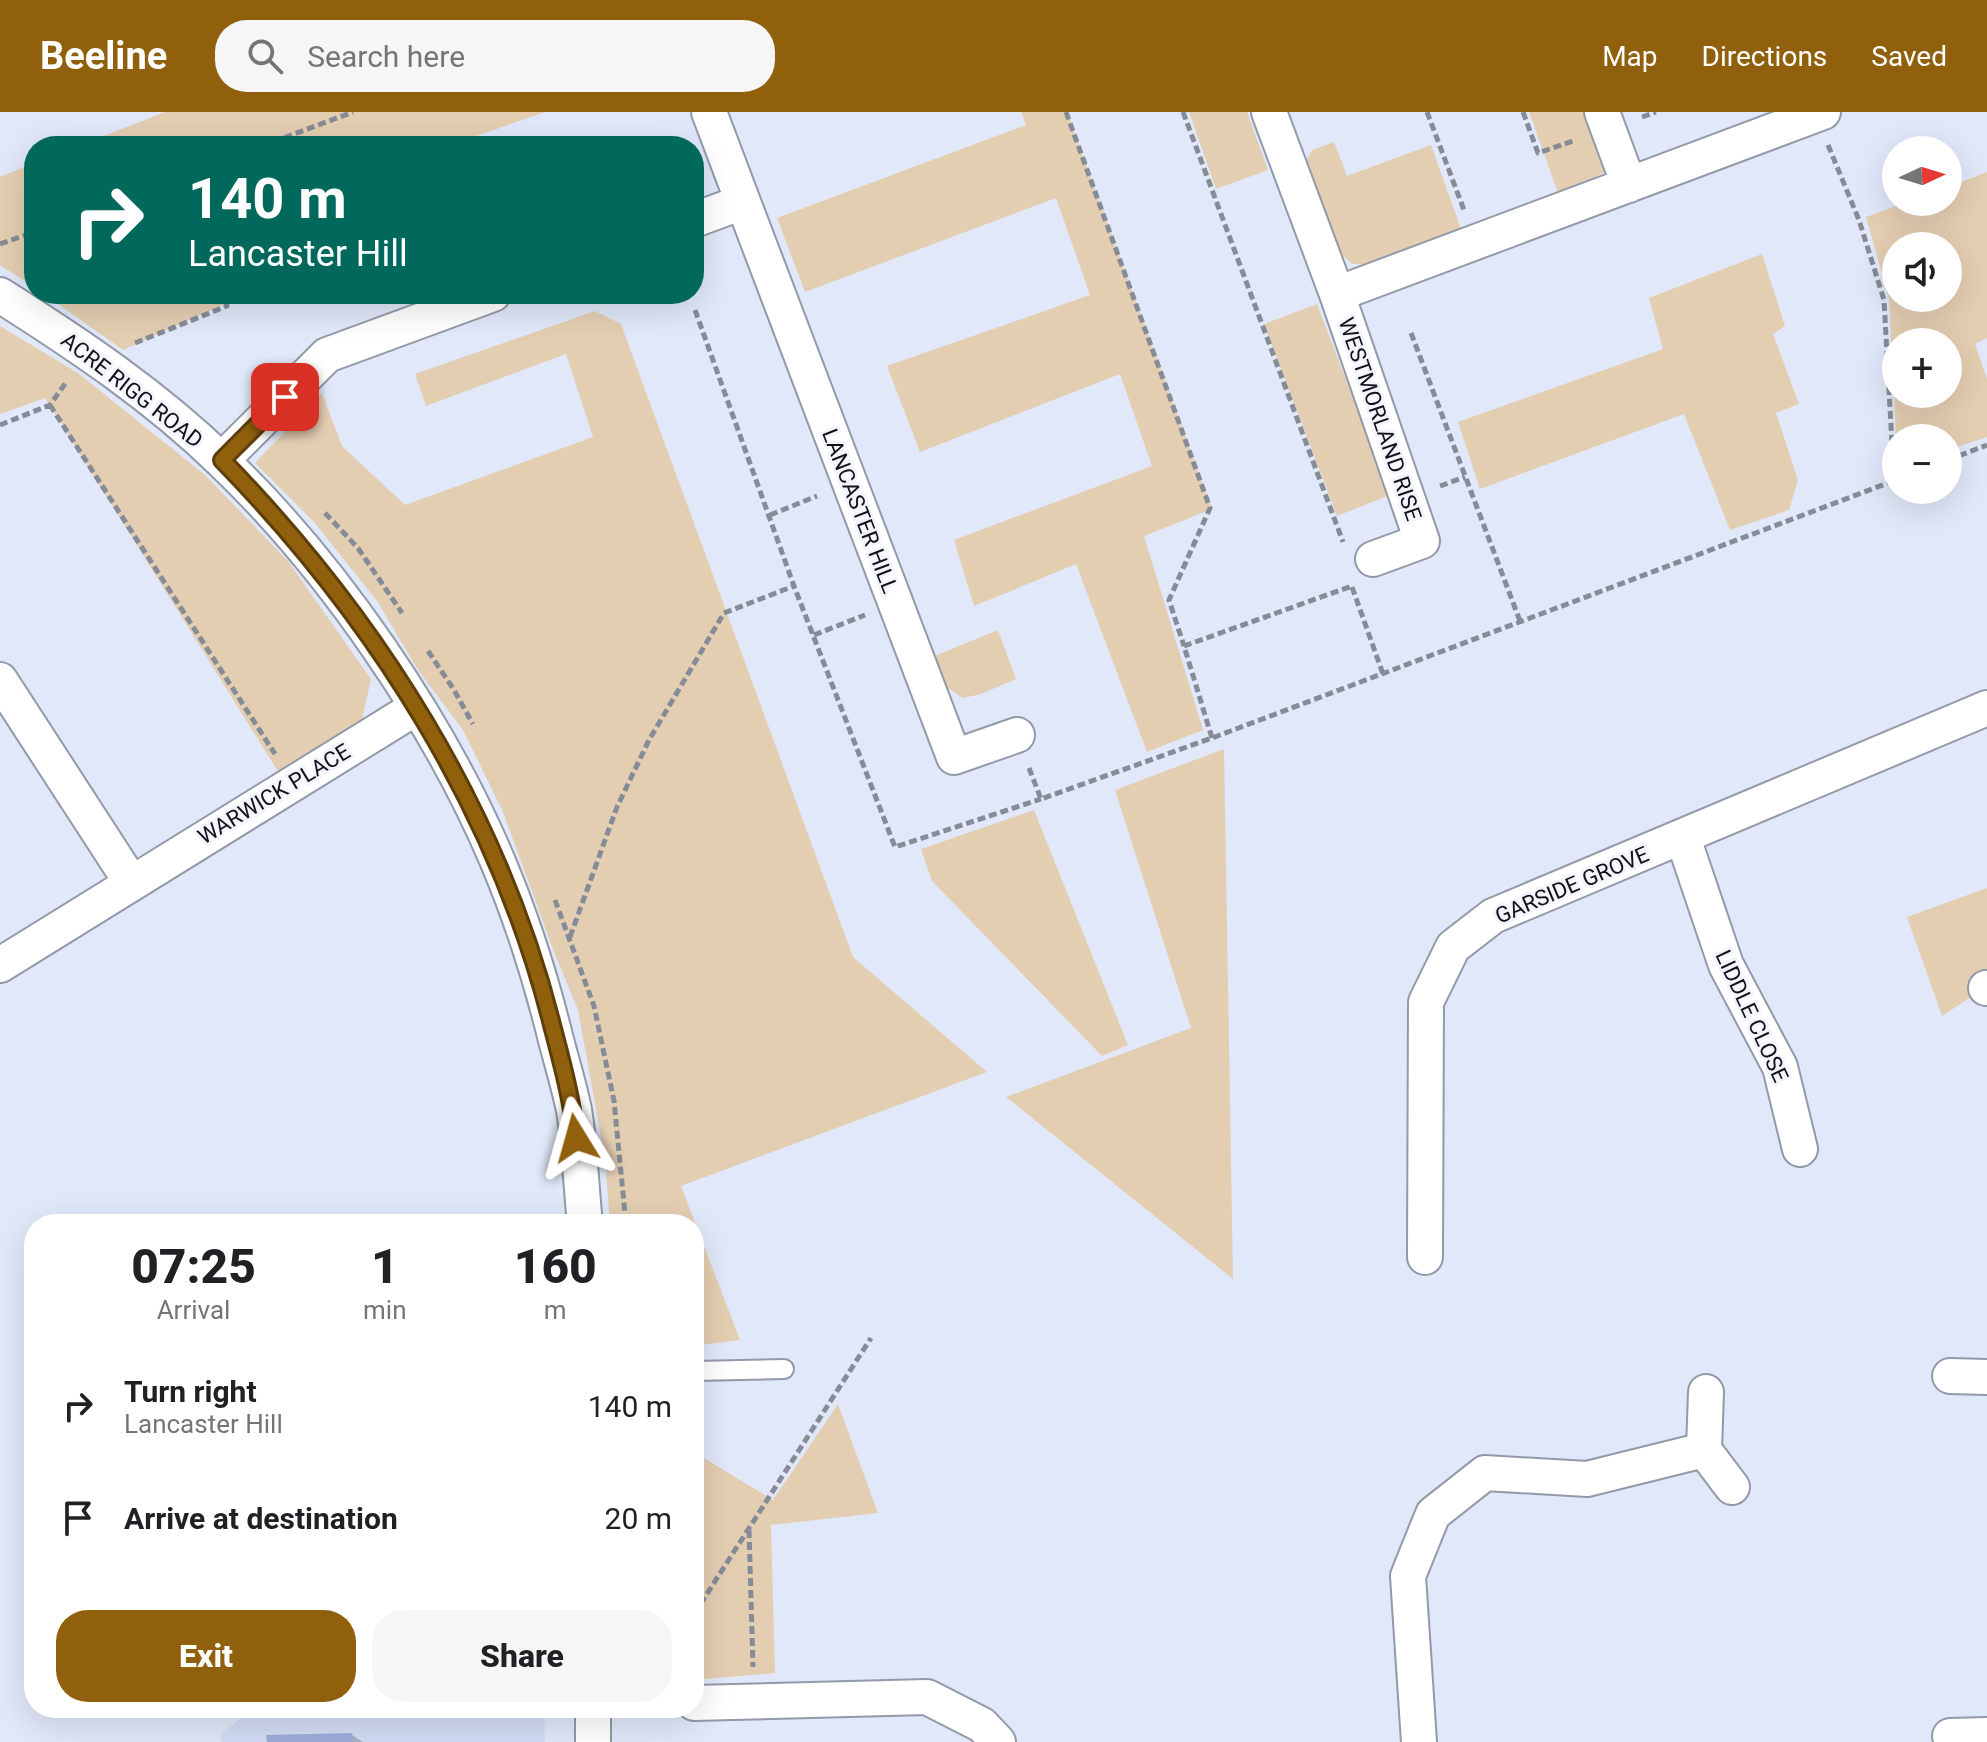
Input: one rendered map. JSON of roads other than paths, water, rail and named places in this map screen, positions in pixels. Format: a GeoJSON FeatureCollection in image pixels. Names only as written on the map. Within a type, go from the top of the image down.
{"type":"FeatureCollection","features":[{"type":"Feature","properties":{"kind":"street","name":"LANCASTER HILL"},"geometry":{"type":"LineString","coordinates":[[709,112],[954,757],[1017,735]]}},
{"type":"Feature","properties":{"kind":"street","name":"WESTMORLAND RISE"},"geometry":{"type":"LineString","coordinates":[[1269,112],[1337,294],[1422,541],[1373,559]]}},
{"type":"Feature","properties":{"kind":"street","name":"WESTMORLAND RISE"},"geometry":{"type":"LineString","coordinates":[[1337,294],[1819,113]]}},
{"type":"Feature","properties":{"kind":"street"},"geometry":{"type":"LineString","coordinates":[[1606,121],[1629,185]]}},
{"type":"Feature","properties":{"kind":"street"},"geometry":{"type":"LineString","coordinates":[[704,216],[743,202]]}},
{"type":"Feature","properties":{"kind":"street","name":"ACRE RIGG ROAD"},"geometry":{"type":"LineString","coordinates":[[0,295],[88,351],[148,396],[222,460],[273,513],[338,591],[417,707],[462,787],[498,861],[538,970],[573,1110],[584,1214]]}},
{"type":"Feature","properties":{"kind":"street"},"geometry":{"type":"LineString","coordinates":[[222,460],[327,355],[466,304]]}},
{"type":"Feature","properties":{"kind":"street"},"geometry":{"type":"LineString","coordinates":[[0,680],[131,882]]}},
{"type":"Feature","properties":{"kind":"street","name":"WARWICK PLACE"},"geometry":{"type":"LineString","coordinates":[[0,965],[417,707]]}},
{"type":"Feature","properties":{"kind":"street","name":"GARSIDE GROVE"},"geometry":{"type":"LineString","coordinates":[[1425,1257],[1426,1002],[1453,947],[1493,916],[1987,708]]}},
{"type":"Feature","properties":{"kind":"street","name":"LIDDLE CLOSE"},"geometry":{"type":"LineString","coordinates":[[1683,838],[1726,965],[1780,1067],[1800,1149]]}},
{"type":"Feature","properties":{"kind":"street"},"geometry":{"type":"LineString","coordinates":[[1950,1376],[1987,1377]]}},
{"type":"Feature","properties":{"kind":"street"},"geometry":{"type":"LineString","coordinates":[[1706,1392],[1704,1450],[1732,1487]]}},
{"type":"Feature","properties":{"kind":"street"},"geometry":{"type":"LineString","coordinates":[[1419,1742],[1408,1576],[1433,1514],[1485,1473],[1587,1479],[1704,1450]]}},
{"type":"Feature","properties":{"kind":"street"},"geometry":{"type":"LineString","coordinates":[[704,1703],[927,1697],[982,1725],[998,1742]]}},
{"type":"Feature","properties":{"kind":"street"},"geometry":{"type":"LineString","coordinates":[[593,1718],[593,1742]]}},
{"type":"Feature","properties":{"kind":"street"},"geometry":{"type":"LineString","coordinates":[[1950,1736],[1987,1735]]}},
{"type":"Feature","properties":{"kind":"lane"},"geometry":{"type":"LineString","coordinates":[[704,1371],[784,1369]]}}]}
